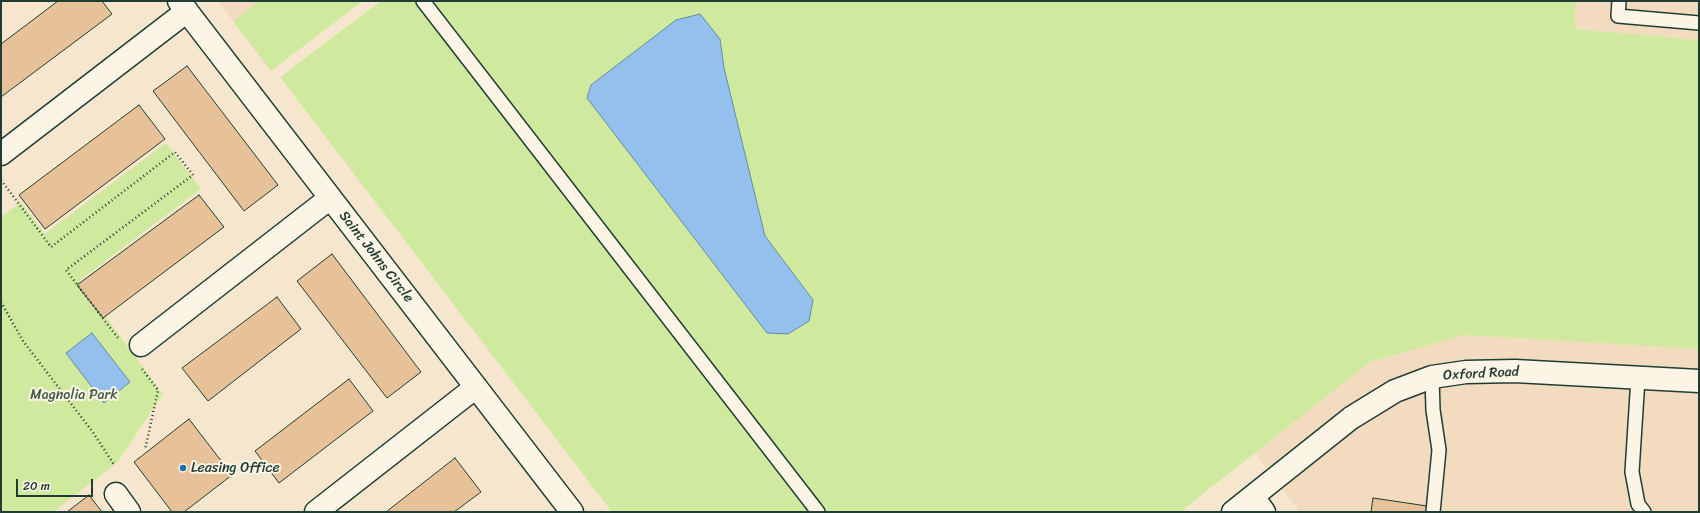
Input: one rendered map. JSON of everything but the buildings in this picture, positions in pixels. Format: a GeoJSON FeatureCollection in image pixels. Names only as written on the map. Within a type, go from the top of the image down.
{"type":"FeatureCollection","features":[{"type":"Feature","properties":{"kind":"street"},"geometry":{"type":"LineString","coordinates":[[1,154],[183,6]]}},
{"type":"Feature","properties":{"kind":"street","name":"Saint Johns Circle"},"geometry":{"type":"LineString","coordinates":[[183,6],[572,512]]}},
{"type":"Feature","properties":{"kind":"street"},"geometry":{"type":"LineString","coordinates":[[134,351],[330,198]]}},
{"type":"Feature","properties":{"kind":"street","name":"Oxford Road"},"geometry":{"type":"LineString","coordinates":[[1233,512],[1258,504],[1351,418],[1395,391],[1432,377],[1466,372],[1516,371],[1699,381]]}},
{"type":"Feature","properties":{"kind":"street"},"geometry":{"type":"LineString","coordinates":[[316,512],[476,387]]}},
{"type":"Feature","properties":{"kind":"street"},"geometry":{"type":"LineString","coordinates":[[116,494],[129,512]]}},
{"type":"Feature","properties":{"kind":"lane"},"geometry":{"type":"LineString","coordinates":[[423,1],[818,512]]}},
{"type":"Feature","properties":{"kind":"lane"},"geometry":{"type":"LineString","coordinates":[[1619,1],[1618,16],[1699,23]]}},
{"type":"Feature","properties":{"kind":"lane"},"geometry":{"type":"LineString","coordinates":[[1432,377],[1433,410],[1439,450],[1433,512]]}},
{"type":"Feature","properties":{"kind":"lane"},"geometry":{"type":"LineString","coordinates":[[1638,378],[1632,472],[1638,504],[1644,512]]}},
{"type":"Feature","properties":{"kind":"path"},"geometry":{"type":"LineString","coordinates":[[1,180],[51,247],[175,152],[193,175],[66,270],[134,351],[158,390],[145,450]]}},
{"type":"Feature","properties":{"kind":"path"},"geometry":{"type":"LineString","coordinates":[[1,302],[23,341],[92,431],[115,466]]}},
{"type":"Feature","properties":{"kind":"shaded area"},"geometry":{"type":"Polygon","coordinates":[[[218,1],[259,1],[233,21],[218,1]]]}},
{"type":"Feature","properties":{"kind":"shaded area"},"geometry":{"type":"Polygon","coordinates":[[[1575,1],[1699,1],[1699,40],[1575,29],[1575,1]]]}},
{"type":"Feature","properties":{"kind":"shaded area"},"geometry":{"type":"Polygon","coordinates":[[[1465,335],[1699,349],[1699,512],[1300,512],[1255,453],[1370,362],[1465,335]]]}},
{"type":"Feature","properties":{"kind":"green space"},"geometry":{"type":"Polygon","coordinates":[[[259,1],[363,1],[271,71],[233,21],[259,1]]]}},
{"type":"Feature","properties":{"kind":"green space"},"geometry":{"type":"Polygon","coordinates":[[[381,1],[1575,1],[1575,29],[1699,40],[1699,349],[1465,335],[1370,362],[1180,512],[612,512],[280,77],[381,1]]]}},
{"type":"Feature","properties":{"kind":"green space","name":"Magnolia Park"},"geometry":{"type":"Polygon","coordinates":[[[166,143],[201,189],[79,281],[163,394],[117,463],[53,512],[1,512],[1,217],[21,202],[45,234],[166,143]]]}},
{"type":"Feature","properties":{"kind":"water"},"geometry":{"type":"Polygon","coordinates":[[[700,14],[720,39],[724,68],[765,236],[813,300],[809,321],[788,334],[767,333],[587,98],[591,85],[676,20],[700,14]]]}},
{"type":"Feature","properties":{"kind":"water"},"geometry":{"type":"Polygon","coordinates":[[[92,333],[130,382],[104,403],[66,353],[92,333]]]}},
{"type":"Feature","properties":{"kind":"place","name":"Leasing Office"},"geometry":{"type":"Point","coordinates":[183,468]}}]}
